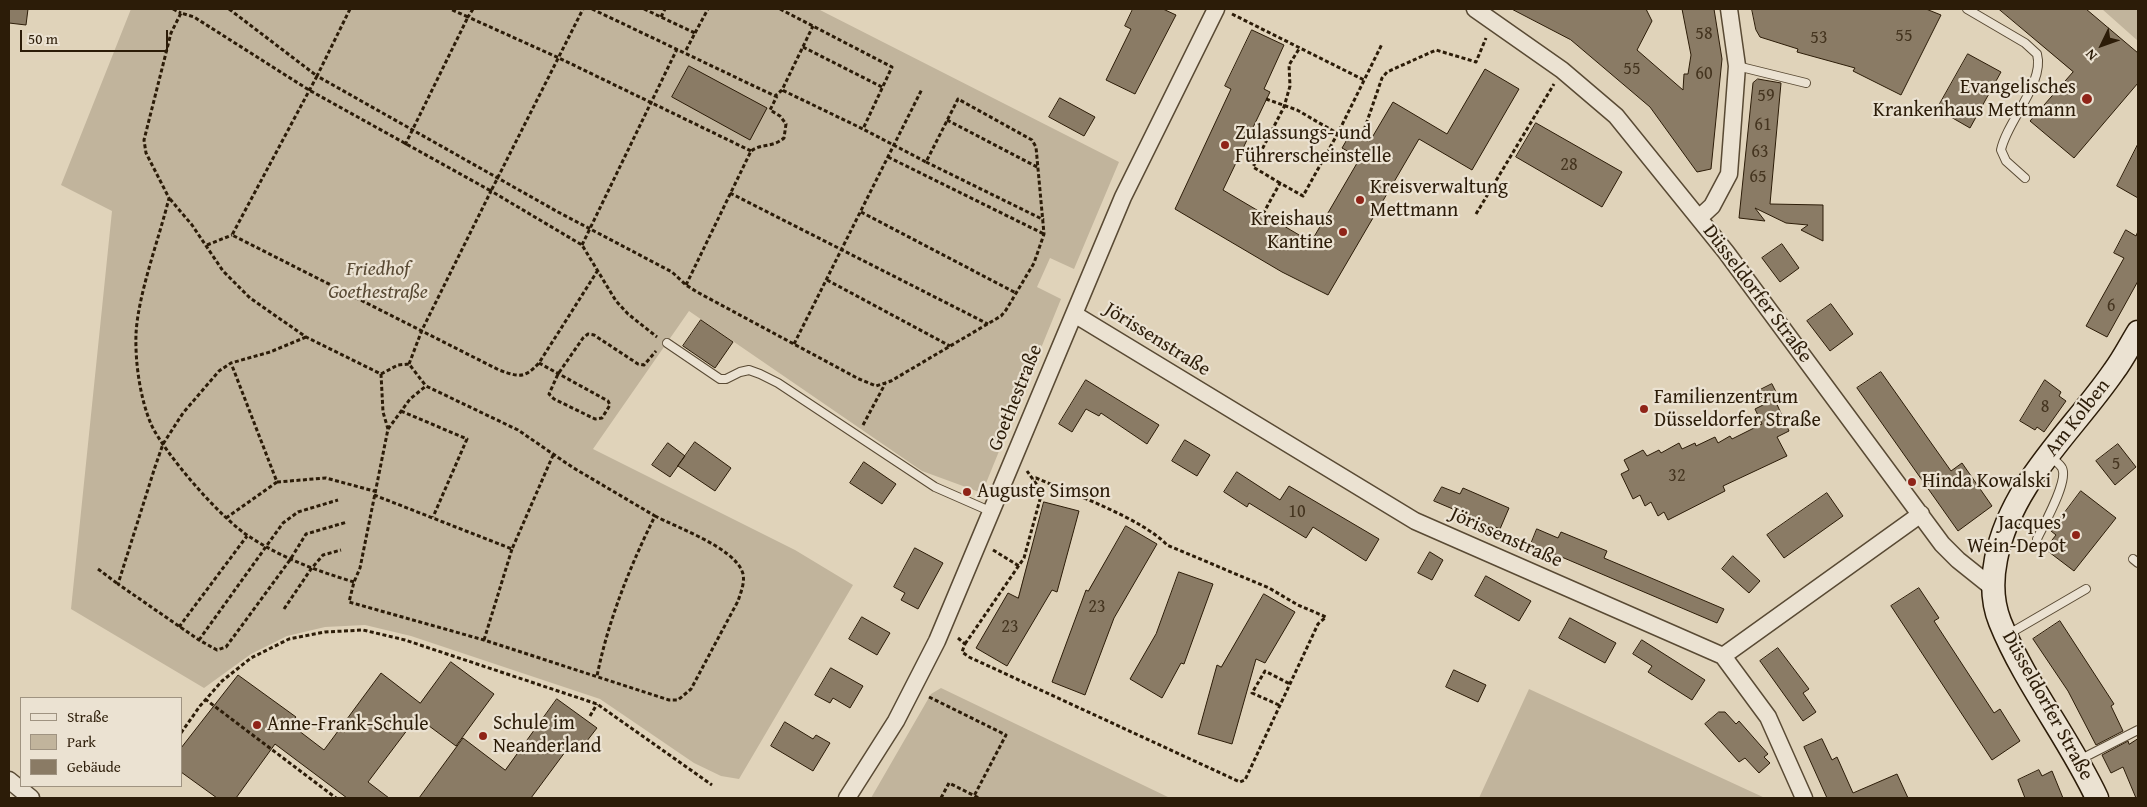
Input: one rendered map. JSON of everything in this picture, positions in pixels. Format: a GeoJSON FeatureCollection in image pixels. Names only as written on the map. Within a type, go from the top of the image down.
{"type":"FeatureCollection","features":[{"type":"Feature","properties":{"kind":"street","name":"Düsseldorfer Straße"},"geometry":{"type":"LineString","coordinates":[[1474,9],[1562,70],[1616,116],[1699,218],[1942,544],[1958,560],[1993,588],[1999,620],[2006,636],[2098,798]]}},
{"type":"Feature","properties":{"kind":"street"},"geometry":{"type":"LineString","coordinates":[[1699,218],[1712,206],[1729,174],[1737,66],[1729,9]]}},
{"type":"Feature","properties":{"kind":"street","name":"Goethestraße"},"geometry":{"type":"LineString","coordinates":[[847,798],[876,755],[914,689],[943,627],[1124,197],[1223,11]]}},
{"type":"Feature","properties":{"kind":"street","name":"Jörissenstraße"},"geometry":{"type":"LineString","coordinates":[[1074,314],[1415,521],[1723,656]]}},
{"type":"Feature","properties":{"kind":"street","name":"Am Kolben"},"geometry":{"type":"LineString","coordinates":[[1993,588],[1998,549],[2007,519],[2017,498],[2114,371],[2138,332]]}},
{"type":"Feature","properties":{"kind":"street"},"geometry":{"type":"LineString","coordinates":[[1804,798],[1768,717],[1723,656],[1921,514]]}},
{"type":"Feature","properties":{"kind":"street"},"geometry":{"type":"LineString","coordinates":[[9,780],[31,798]]}},
{"type":"Feature","properties":{"kind":"lane"},"geometry":{"type":"LineString","coordinates":[[1967,9],[2025,43],[2034,51],[2038,58],[2035,79],[2005,137],[2001,150],[2006,162],[2025,178]]}},
{"type":"Feature","properties":{"kind":"lane"},"geometry":{"type":"LineString","coordinates":[[1737,66],[1806,83]]}},
{"type":"Feature","properties":{"kind":"lane"},"geometry":{"type":"LineString","coordinates":[[665,342],[720,379],[726,379],[748,370],[778,383],[935,487],[992,512]]}},
{"type":"Feature","properties":{"kind":"lane"},"geometry":{"type":"LineString","coordinates":[[2037,539],[2061,486],[2064,474],[2062,467],[2049,455]]}},
{"type":"Feature","properties":{"kind":"lane"},"geometry":{"type":"LineString","coordinates":[[2006,636],[2086,590]]}},
{"type":"Feature","properties":{"kind":"lane"},"geometry":{"type":"LineString","coordinates":[[2078,760],[2138,730]]}},
{"type":"Feature","properties":{"kind":"path"},"geometry":{"type":"LineString","coordinates":[[173,9],[205,23],[309,90],[491,191],[582,245],[616,301],[628,314],[665,342],[644,365],[638,364],[594,335],[588,334],[558,374],[549,394],[554,399],[595,419],[602,418],[610,405],[608,401],[558,374],[539,363]]}},
{"type":"Feature","properties":{"kind":"path"},"geometry":{"type":"LineString","coordinates":[[229,9],[318,76],[414,128],[590,230],[672,272],[686,285],[868,384],[876,386],[885,384],[1001,316],[1040,249],[1044,234],[1036,147],[1032,140],[1018,130],[958,99],[926,162]]}},
{"type":"Feature","properties":{"kind":"path"},"geometry":{"type":"LineString","coordinates":[[207,245],[232,235],[318,76],[350,9]]}},
{"type":"Feature","properties":{"kind":"path"},"geometry":{"type":"LineString","coordinates":[[450,9],[559,58],[650,104],[688,119],[751,151]]}},
{"type":"Feature","properties":{"kind":"path"},"geometry":{"type":"LineString","coordinates":[[406,145],[473,9]]}},
{"type":"Feature","properties":{"kind":"path"},"geometry":{"type":"LineString","coordinates":[[409,364],[422,330],[491,191],[500,178],[583,9]]}},
{"type":"Feature","properties":{"kind":"path"},"geometry":{"type":"LineString","coordinates":[[592,9],[777,96]]}},
{"type":"Feature","properties":{"kind":"path"},"geometry":{"type":"LineString","coordinates":[[644,9],[695,33]]}},
{"type":"Feature","properties":{"kind":"path"},"geometry":{"type":"LineString","coordinates":[[661,17],[665,9]]}},
{"type":"Feature","properties":{"kind":"path"},"geometry":{"type":"LineString","coordinates":[[685,52],[708,9]]}},
{"type":"Feature","properties":{"kind":"path"},"geometry":{"type":"LineString","coordinates":[[780,9],[892,67],[864,129]]}},
{"type":"Feature","properties":{"kind":"path"},"geometry":{"type":"LineString","coordinates":[[1223,11],[1364,80]]}},
{"type":"Feature","properties":{"kind":"path"},"geometry":{"type":"LineString","coordinates":[[181,13],[171,33],[144,140],[146,153],[169,198],[207,245],[235,284],[250,298],[306,337],[381,374]]}},
{"type":"Feature","properties":{"kind":"path"},"geometry":{"type":"LineString","coordinates":[[1362,136],[1382,78],[1387,72],[1436,50],[1476,62],[1492,20]]}},
{"type":"Feature","properties":{"kind":"path"},"geometry":{"type":"LineString","coordinates":[[686,285],[751,151],[757,147],[777,144],[784,138],[786,124],[780,116],[770,110],[782,90],[813,26]]}},
{"type":"Feature","properties":{"kind":"path"},"geometry":{"type":"LineString","coordinates":[[1299,48],[1290,65],[1290,86],[1284,107],[1253,167],[1303,196],[1338,133],[1382,44]]}},
{"type":"Feature","properties":{"kind":"path"},"geometry":{"type":"LineString","coordinates":[[803,47],[882,87]]}},
{"type":"Feature","properties":{"kind":"path"},"geometry":{"type":"LineString","coordinates":[[582,245],[677,49]]}},
{"type":"Feature","properties":{"kind":"path"},"geometry":{"type":"LineString","coordinates":[[1476,214],[1562,70]]}},
{"type":"Feature","properties":{"kind":"path"},"geometry":{"type":"LineString","coordinates":[[794,344],[843,250],[922,89]]}},
{"type":"Feature","properties":{"kind":"path"},"geometry":{"type":"LineString","coordinates":[[782,90],[864,129],[894,146],[1044,220]]}},
{"type":"Feature","properties":{"kind":"path"},"geometry":{"type":"LineString","coordinates":[[1266,99],[1284,107],[1297,110],[1347,139]]}},
{"type":"Feature","properties":{"kind":"path"},"geometry":{"type":"LineString","coordinates":[[947,120],[1039,168]]}},
{"type":"Feature","properties":{"kind":"path"},"geometry":{"type":"LineString","coordinates":[[888,156],[1044,234]]}},
{"type":"Feature","properties":{"kind":"path"},"geometry":{"type":"LineString","coordinates":[[1263,214],[1280,183]]}},
{"type":"Feature","properties":{"kind":"path"},"geometry":{"type":"LineString","coordinates":[[730,194],[988,324]]}},
{"type":"Feature","properties":{"kind":"path"},"geometry":{"type":"LineString","coordinates":[[169,198],[142,301],[136,336],[144,403],[150,422],[163,444],[226,518],[247,536],[290,560],[311,569],[354,582]]}},
{"type":"Feature","properties":{"kind":"path"},"geometry":{"type":"LineString","coordinates":[[861,212],[1016,293]]}},
{"type":"Feature","properties":{"kind":"path"},"geometry":{"type":"LineString","coordinates":[[232,235],[499,370],[517,376],[529,374],[539,363],[598,270]]}},
{"type":"Feature","properties":{"kind":"path"},"geometry":{"type":"LineString","coordinates":[[827,280],[951,346]]}},
{"type":"Feature","properties":{"kind":"path"},"geometry":{"type":"LineString","coordinates":[[118,584],[163,444],[183,413],[219,371],[231,363],[270,352],[306,337]]}},
{"type":"Feature","properties":{"kind":"path"},"geometry":{"type":"LineString","coordinates":[[231,363],[277,482]]}},
{"type":"Feature","properties":{"kind":"path"},"geometry":{"type":"LineString","coordinates":[[381,374],[398,365],[409,364]]}},
{"type":"Feature","properties":{"kind":"path"},"geometry":{"type":"LineString","coordinates":[[409,364],[426,386],[500,420],[554,453],[572,467],[655,516],[725,552],[737,562],[743,572],[743,585],[738,601],[691,689],[678,700],[670,700],[484,640],[349,602],[360,568],[388,429],[401,410],[426,386]]}},
{"type":"Feature","properties":{"kind":"path"},"geometry":{"type":"LineString","coordinates":[[381,374],[383,412],[388,429]]}},
{"type":"Feature","properties":{"kind":"path"},"geometry":{"type":"LineString","coordinates":[[860,430],[885,384]]}},
{"type":"Feature","properties":{"kind":"path"},"geometry":{"type":"LineString","coordinates":[[401,410],[467,439],[433,518]]}},
{"type":"Feature","properties":{"kind":"path"},"geometry":{"type":"LineString","coordinates":[[484,640],[512,549],[554,453]]}},
{"type":"Feature","properties":{"kind":"path"},"geometry":{"type":"LineString","coordinates":[[1016,453],[1033,479],[1042,492],[1024,558],[965,644],[962,652],[969,657],[1240,782],[1245,780],[1318,624],[1326,618],[1298,605],[1269,588],[1167,545],[1160,537],[1130,520],[1036,478],[1033,479]]}},
{"type":"Feature","properties":{"kind":"path"},"geometry":{"type":"LineString","coordinates":[[226,518],[277,482],[326,478],[374,493],[512,549]]}},
{"type":"Feature","properties":{"kind":"path"},"geometry":{"type":"LineString","coordinates":[[198,640],[283,523],[298,512],[338,500]]}},
{"type":"Feature","properties":{"kind":"path"},"geometry":{"type":"LineString","coordinates":[[597,676],[600,658],[624,586],[655,516]]}},
{"type":"Feature","properties":{"kind":"path"},"geometry":{"type":"LineString","coordinates":[[98,569],[198,640],[217,650],[226,647],[290,560],[306,534],[348,522]]}},
{"type":"Feature","properties":{"kind":"path"},"geometry":{"type":"LineString","coordinates":[[179,627],[247,536]]}},
{"type":"Feature","properties":{"kind":"path"},"geometry":{"type":"LineString","coordinates":[[284,609],[311,569],[323,555],[341,550]]}},
{"type":"Feature","properties":{"kind":"path"},"geometry":{"type":"LineString","coordinates":[[998,554],[1019,566]]}},
{"type":"Feature","properties":{"kind":"path"},"geometry":{"type":"LineString","coordinates":[[943,627],[965,644]]}},
{"type":"Feature","properties":{"kind":"path"},"geometry":{"type":"LineString","coordinates":[[182,732],[205,699],[222,681],[251,658],[289,639],[326,632],[363,630],[405,640],[597,704],[712,785]]}},
{"type":"Feature","properties":{"kind":"path"},"geometry":{"type":"LineString","coordinates":[[1279,705],[1252,693],[1265,671],[1290,684]]}},
{"type":"Feature","properties":{"kind":"path"},"geometry":{"type":"LineString","coordinates":[[914,689],[1006,735],[974,796]]}},
{"type":"Feature","properties":{"kind":"path"},"geometry":{"type":"LineString","coordinates":[[205,699],[336,798]]}},
{"type":"Feature","properties":{"kind":"path"},"geometry":{"type":"LineString","coordinates":[[590,716],[597,704]]}},
{"type":"Feature","properties":{"kind":"path"},"geometry":{"type":"LineString","coordinates":[[941,798],[949,783],[980,798]]}},
{"type":"Feature","properties":{"kind":"green space","name":"Friedhof Goethestraße"},"geometry":{"type":"Polygon","coordinates":[[[131,9],[818,9],[1119,162],[1074,269],[1050,258],[1037,287],[1061,299],[982,493],[922,471],[689,311],[593,449],[795,550],[853,585],[739,779],[721,776],[694,763],[600,699],[411,636],[365,625],[325,627],[287,636],[251,654],[204,688],[71,609],[112,211],[61,185],[131,9]]]}},
{"type":"Feature","properties":{"kind":"green space"},"geometry":{"type":"Polygon","coordinates":[[[2102,9],[2138,9],[2138,41],[2102,9]]]}},
{"type":"Feature","properties":{"kind":"green space"},"geometry":{"type":"Polygon","coordinates":[[[941,688],[1170,798],[871,798],[931,694],[941,688]]]}},
{"type":"Feature","properties":{"kind":"green space"},"geometry":{"type":"Polygon","coordinates":[[[1529,689],[1765,798],[1479,798],[1529,689]]]}},
{"type":"Feature","properties":{"kind":"building"},"geometry":{"type":"Polygon","coordinates":[[[9,9],[28,9],[26,25],[9,23],[9,9]]]}},
{"type":"Feature","properties":{"kind":"building"},"geometry":{"type":"Polygon","coordinates":[[[1133,9],[1163,9],[1176,15],[1135,94],[1106,80],[1131,29],[1125,26],[1133,9]]]}},
{"type":"Feature","properties":{"kind":"building"},"geometry":{"type":"Polygon","coordinates":[[[1512,9],[1646,9],[1652,21],[1637,50],[1683,90],[1684,74],[1688,74],[1691,55],[1682,9],[1714,9],[1722,59],[1711,169],[1697,172],[1650,107],[1571,40],[1512,9]]]}},
{"type":"Feature","properties":{"kind":"building"},"geometry":{"type":"Polygon","coordinates":[[[1752,9],[1926,9],[1941,15],[1901,95],[1853,71],[1855,68],[1797,52],[1798,49],[1760,37],[1756,30],[1752,9]]]}},
{"type":"Feature","properties":{"kind":"building","name":"Evangelisches Krankenhaus Mettmann"},"geometry":{"type":"Polygon","coordinates":[[[1999,9],[2086,9],[2138,53],[2138,83],[2074,158],[2030,121],[2073,72],[1999,9]]]}},
{"type":"Feature","properties":{"kind":"building"},"geometry":{"type":"Polygon","coordinates":[[[1252,30],[1284,45],[1264,89],[1270,92],[1223,190],[1311,242],[1360,158],[1342,148],[1352,131],[1370,141],[1393,102],[1447,134],[1485,69],[1519,89],[1472,170],[1419,139],[1328,295],[1282,272],[1175,209],[1231,89],[1225,86],[1252,30]]]}},
{"type":"Feature","properties":{"kind":"building"},"geometry":{"type":"Polygon","coordinates":[[[1968,54],[2001,72],[1970,128],[1937,109],[1968,54]]]}},
{"type":"Feature","properties":{"kind":"building"},"geometry":{"type":"Polygon","coordinates":[[[689,66],[767,108],[750,140],[672,97],[689,66]]]}},
{"type":"Feature","properties":{"kind":"building"},"geometry":{"type":"Polygon","coordinates":[[[1758,79],[1781,83],[1770,204],[1823,205],[1823,241],[1801,230],[1808,225],[1786,223],[1755,208],[1765,221],[1739,218],[1753,83],[1758,79]]]}},
{"type":"Feature","properties":{"kind":"building"},"geometry":{"type":"Polygon","coordinates":[[[1060,98],[1095,117],[1084,136],[1049,117],[1060,98]]]}},
{"type":"Feature","properties":{"kind":"building"},"geometry":{"type":"Polygon","coordinates":[[[1536,123],[1622,172],[1602,207],[1516,157],[1536,123]]]}},
{"type":"Feature","properties":{"kind":"building"},"geometry":{"type":"Polygon","coordinates":[[[2138,144],[2138,198],[2117,186],[2138,144]]]}},
{"type":"Feature","properties":{"kind":"building"},"geometry":{"type":"Polygon","coordinates":[[[2126,230],[2136,236],[2138,231],[2138,281],[2107,337],[2086,326],[2124,258],[2114,253],[2126,230]]]}},
{"type":"Feature","properties":{"kind":"building"},"geometry":{"type":"Polygon","coordinates":[[[1782,244],[1799,268],[1780,282],[1762,258],[1782,244]]]}},
{"type":"Feature","properties":{"kind":"building"},"geometry":{"type":"Polygon","coordinates":[[[1831,304],[1853,334],[1830,351],[1807,321],[1831,304]]]}},
{"type":"Feature","properties":{"kind":"building"},"geometry":{"type":"Polygon","coordinates":[[[701,320],[733,342],[715,368],[683,346],[701,320]]]}},
{"type":"Feature","properties":{"kind":"building"},"geometry":{"type":"Polygon","coordinates":[[[1881,372],[1951,471],[1962,463],[1992,506],[1958,531],[1857,388],[1881,372]]]}},
{"type":"Feature","properties":{"kind":"building"},"geometry":{"type":"Polygon","coordinates":[[[1086,380],[1159,425],[1147,444],[1101,413],[1099,416],[1086,409],[1072,432],[1059,424],[1086,380]]]}},
{"type":"Feature","properties":{"kind":"building"},"geometry":{"type":"Polygon","coordinates":[[[2045,380],[2061,392],[2059,396],[2066,401],[2044,432],[2037,427],[2035,430],[2020,421],[2045,380]]]}},
{"type":"Feature","properties":{"kind":"building"},"geometry":{"type":"Polygon","coordinates":[[[1772,384],[1779,398],[1775,400],[1789,431],[1777,437],[1787,456],[1723,486],[1725,491],[1668,520],[1664,512],[1658,516],[1651,502],[1645,506],[1640,495],[1633,499],[1621,474],[1629,470],[1624,460],[1643,450],[1647,456],[1659,450],[1661,453],[1679,443],[1682,449],[1695,443],[1696,446],[1715,437],[1718,443],[1730,436],[1732,439],[1762,424],[1755,409],[1765,404],[1758,391],[1772,384]]]}},
{"type":"Feature","properties":{"kind":"building"},"geometry":{"type":"Polygon","coordinates":[[[1185,440],[1210,455],[1197,476],[1172,461],[1185,440]]]}},
{"type":"Feature","properties":{"kind":"building"},"geometry":{"type":"Polygon","coordinates":[[[695,442],[731,468],[715,491],[678,466],[695,442]]]}},
{"type":"Feature","properties":{"kind":"building"},"geometry":{"type":"Polygon","coordinates":[[[668,443],[685,456],[670,477],[652,465],[668,443]]]}},
{"type":"Feature","properties":{"kind":"building"},"geometry":{"type":"Polygon","coordinates":[[[2118,444],[2136,467],[2115,485],[2096,461],[2118,444]]]}},
{"type":"Feature","properties":{"kind":"building"},"geometry":{"type":"Polygon","coordinates":[[[864,462],[896,484],[882,504],[850,483],[864,462]]]}},
{"type":"Feature","properties":{"kind":"building"},"geometry":{"type":"Polygon","coordinates":[[[1237,472],[1280,500],[1289,486],[1379,539],[1366,561],[1313,527],[1306,538],[1249,503],[1247,507],[1224,492],[1237,472]]]}},
{"type":"Feature","properties":{"kind":"building"},"geometry":{"type":"Polygon","coordinates":[[[1442,487],[1460,494],[1463,488],[1509,508],[1500,529],[1434,501],[1442,487]]]}},
{"type":"Feature","properties":{"kind":"building"},"geometry":{"type":"Polygon","coordinates":[[[2081,491],[2116,518],[2074,571],[2045,549],[2056,535],[2051,531],[2081,491]]]}},
{"type":"Feature","properties":{"kind":"building"},"geometry":{"type":"Polygon","coordinates":[[[1827,493],[1843,516],[1784,558],[1767,535],[1827,493]]]}},
{"type":"Feature","properties":{"kind":"building"},"geometry":{"type":"Polygon","coordinates":[[[1044,502],[1079,511],[1057,592],[1052,590],[1007,666],[976,648],[1008,593],[1018,598],[1044,502]]]}},
{"type":"Feature","properties":{"kind":"building"},"geometry":{"type":"Polygon","coordinates":[[[1126,526],[1157,544],[1114,618],[1085,695],[1052,682],[1086,590],[1088,591],[1126,526]]]}},
{"type":"Feature","properties":{"kind":"building"},"geometry":{"type":"Polygon","coordinates":[[[1537,529],[1558,538],[1561,532],[1607,551],[1604,558],[1724,609],[1717,623],[1531,544],[1537,529]]]}},
{"type":"Feature","properties":{"kind":"building"},"geometry":{"type":"Polygon","coordinates":[[[915,548],[943,563],[918,609],[901,600],[905,593],[894,587],[915,548]]]}},
{"type":"Feature","properties":{"kind":"building"},"geometry":{"type":"Polygon","coordinates":[[[1430,552],[1443,560],[1432,580],[1418,573],[1430,552]]]}},
{"type":"Feature","properties":{"kind":"building"},"geometry":{"type":"Polygon","coordinates":[[[1733,556],[1760,581],[1749,593],[1722,569],[1733,556]]]}},
{"type":"Feature","properties":{"kind":"building"},"geometry":{"type":"Polygon","coordinates":[[[1179,572],[1213,584],[1184,664],[1181,663],[1162,698],[1130,679],[1156,634],[1179,572]]]}},
{"type":"Feature","properties":{"kind":"building"},"geometry":{"type":"Polygon","coordinates":[[[1486,576],[1531,601],[1519,621],[1475,596],[1486,576]]]}},
{"type":"Feature","properties":{"kind":"building"},"geometry":{"type":"Polygon","coordinates":[[[1919,588],[1939,618],[1934,621],[1994,713],[2000,709],[2020,741],[1992,760],[1891,606],[1919,588]]]}},
{"type":"Feature","properties":{"kind":"building"},"geometry":{"type":"Polygon","coordinates":[[[1264,594],[1295,612],[1265,663],[1256,659],[1232,744],[1198,734],[1217,665],[1221,667],[1264,594]]]}},
{"type":"Feature","properties":{"kind":"building"},"geometry":{"type":"Polygon","coordinates":[[[862,617],[890,633],[877,655],[849,639],[862,617]]]}},
{"type":"Feature","properties":{"kind":"building"},"geometry":{"type":"Polygon","coordinates":[[[1570,618],[1616,643],[1605,663],[1559,638],[1570,618]]]}},
{"type":"Feature","properties":{"kind":"building"},"geometry":{"type":"Polygon","coordinates":[[[2060,621],[2114,704],[2111,706],[2123,731],[2096,745],[2068,691],[2033,639],[2060,621]]]}},
{"type":"Feature","properties":{"kind":"building"},"geometry":{"type":"Polygon","coordinates":[[[1642,640],[1705,680],[1692,700],[1648,672],[1652,666],[1633,654],[1642,640]]]}},
{"type":"Feature","properties":{"kind":"building"},"geometry":{"type":"Polygon","coordinates":[[[1778,648],[1809,689],[1803,693],[1816,712],[1803,721],[1760,661],[1778,648]]]}},
{"type":"Feature","properties":{"kind":"building","name":"Anne-Frank-Schule"},"geometry":{"type":"Polygon","coordinates":[[[451,662],[494,694],[456,746],[417,717],[368,782],[389,798],[347,798],[275,744],[236,798],[217,798],[182,773],[182,747],[238,675],[296,717],[290,724],[324,750],[381,673],[420,703],[451,662]]]}},
{"type":"Feature","properties":{"kind":"building"},"geometry":{"type":"Polygon","coordinates":[[[831,668],[863,686],[850,708],[833,698],[830,703],[815,695],[831,668]]]}},
{"type":"Feature","properties":{"kind":"building"},"geometry":{"type":"Polygon","coordinates":[[[1454,670],[1486,685],[1478,702],[1446,687],[1454,670]]]}},
{"type":"Feature","properties":{"kind":"building"},"geometry":{"type":"Polygon","coordinates":[[[557,699],[597,728],[583,746],[574,740],[531,798],[419,798],[463,738],[505,770],[557,699]]]}},
{"type":"Feature","properties":{"kind":"building"},"geometry":{"type":"Polygon","coordinates":[[[1719,712],[1725,712],[1736,724],[1739,721],[1768,754],[1764,757],[1770,763],[1759,773],[1745,758],[1739,762],[1705,724],[1719,712]]]}},
{"type":"Feature","properties":{"kind":"building"},"geometry":{"type":"Polygon","coordinates":[[[785,722],[813,739],[816,735],[830,743],[813,771],[771,746],[785,722]]]}},
{"type":"Feature","properties":{"kind":"building"},"geometry":{"type":"Polygon","coordinates":[[[1822,739],[1832,760],[1837,757],[1853,793],[1897,774],[1908,798],[1827,798],[1804,747],[1822,739]]]}},
{"type":"Feature","properties":{"kind":"building"},"geometry":{"type":"Polygon","coordinates":[[[2138,739],[2138,798],[2136,798],[2123,767],[2111,773],[2102,755],[2128,741],[2129,744],[2138,739]]]}},
{"type":"Feature","properties":{"kind":"building"},"geometry":{"type":"Polygon","coordinates":[[[2039,770],[2042,776],[2052,771],[2063,798],[2025,798],[2018,780],[2039,770]]]}},
{"type":"Feature","properties":{"kind":"place","name":"Evangelisches Krankenhaus Mettmann"},"geometry":{"type":"Point","coordinates":[2087,99]}},
{"type":"Feature","properties":{"kind":"place","name":"Zulassungs- und Führerscheinstelle"},"geometry":{"type":"Point","coordinates":[1225,145]}},
{"type":"Feature","properties":{"kind":"place","name":"Kreisverwaltung Mettmann"},"geometry":{"type":"Point","coordinates":[1360,200]}},
{"type":"Feature","properties":{"kind":"place","name":"Kreishaus Kantine"},"geometry":{"type":"Point","coordinates":[1343,232]}},
{"type":"Feature","properties":{"kind":"place","name":"Familienzentrum Düsseldorfer Straße"},"geometry":{"type":"Point","coordinates":[1644,409]}},
{"type":"Feature","properties":{"kind":"place","name":"Hinda Kowalski"},"geometry":{"type":"Point","coordinates":[1912,482]}},
{"type":"Feature","properties":{"kind":"place","name":"Auguste Simson"},"geometry":{"type":"Point","coordinates":[967,492]}},
{"type":"Feature","properties":{"kind":"place","name":"Jacques’ Wein-Depot"},"geometry":{"type":"Point","coordinates":[2076,535]}},
{"type":"Feature","properties":{"kind":"place","name":"Anne-Frank-Schule"},"geometry":{"type":"Point","coordinates":[257,725]}},
{"type":"Feature","properties":{"kind":"place","name":"Schule im Neanderland"},"geometry":{"type":"Point","coordinates":[483,736]}}]}
